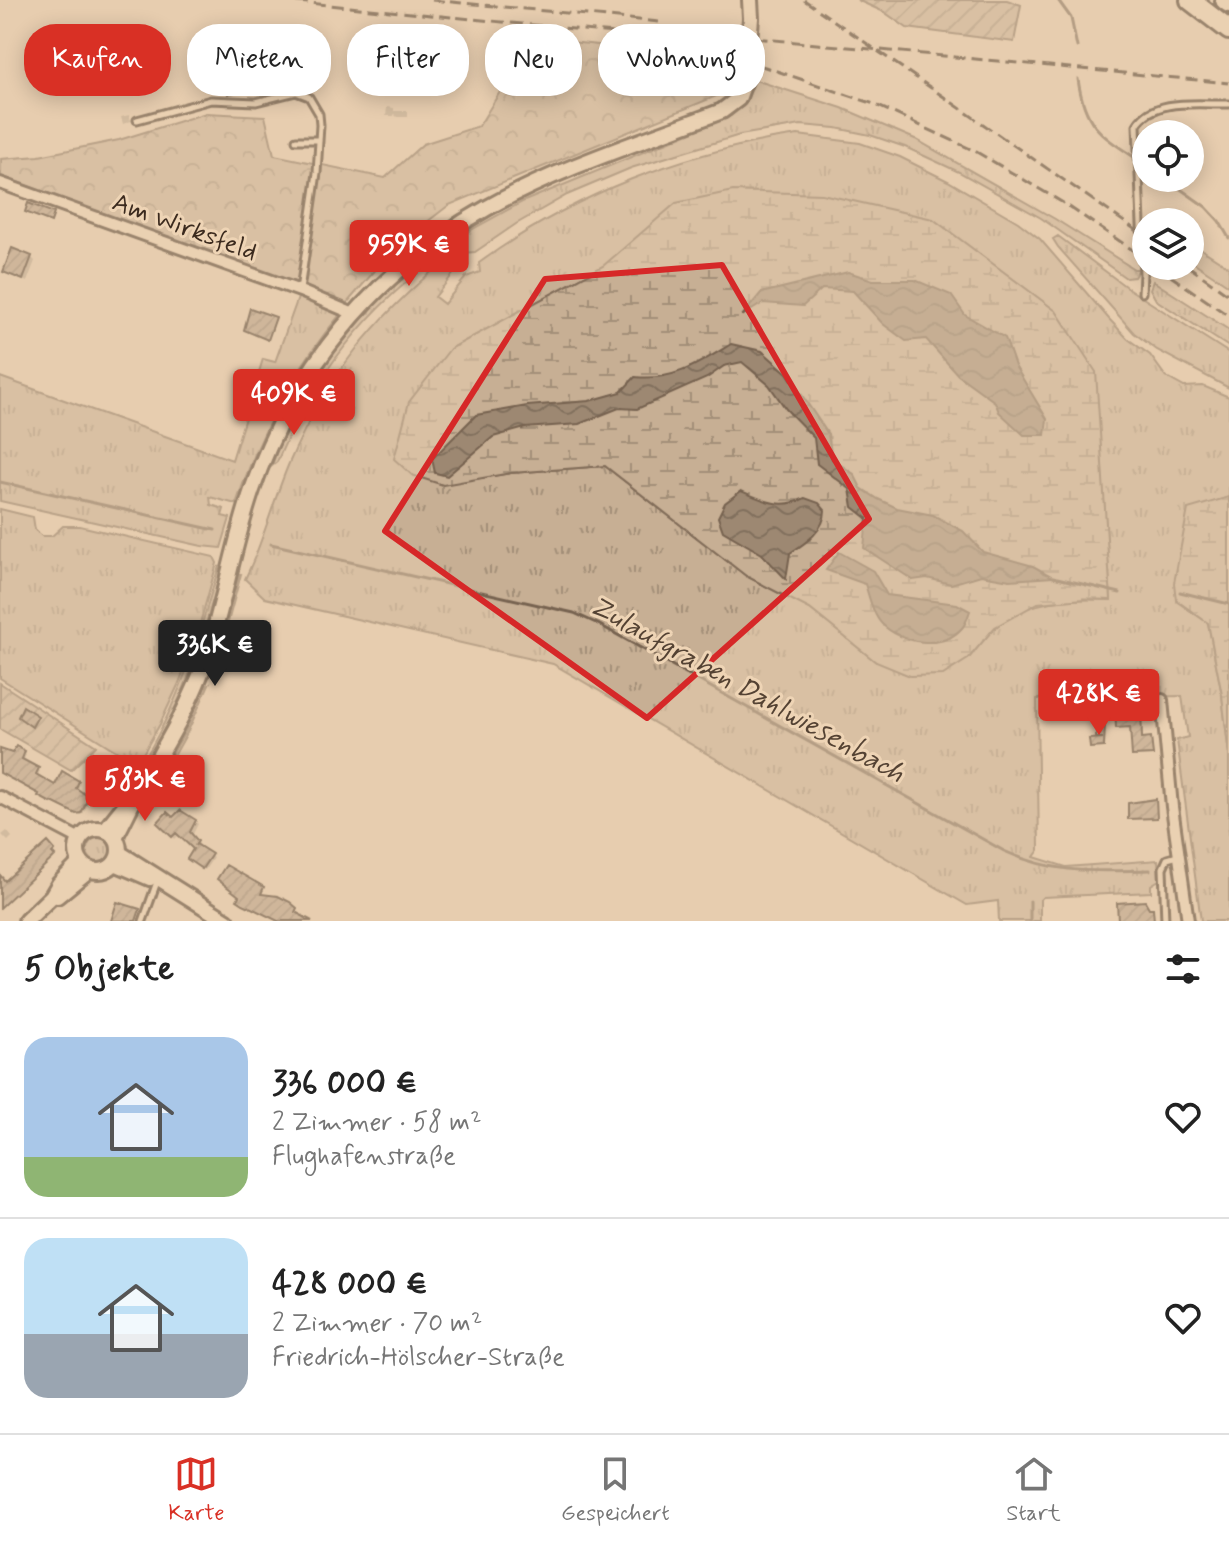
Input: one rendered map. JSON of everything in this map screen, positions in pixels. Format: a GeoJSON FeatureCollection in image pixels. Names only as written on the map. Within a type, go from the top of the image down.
{"type":"FeatureCollection","features":[{"type":"Feature","properties":{"kind":"highway"},"geometry":{"type":"LineString","coordinates":[[1194,3],[1229,30]]}},
{"type":"Feature","properties":{"kind":"main road"},"geometry":{"type":"LineString","coordinates":[[110,833],[132,808],[187,707],[200,674],[245,510],[267,449],[313,364],[354,314],[414,258],[489,206],[722,111],[738,99],[746,77],[750,0]]}},
{"type":"Feature","properties":{"kind":"main road"},"geometry":{"type":"LineString","coordinates":[[110,833],[92,829],[80,839],[78,853],[86,865],[105,870],[117,858]]}},
{"type":"Feature","properties":{"kind":"main road"},"geometry":{"type":"LineString","coordinates":[[110,833],[117,858],[150,879],[158,878],[227,921]]}},
{"type":"Feature","properties":{"kind":"main road"},"geometry":{"type":"LineString","coordinates":[[26,921],[52,896],[59,884],[86,865]]}},
{"type":"Feature","properties":{"kind":"street","name":"Am Wirksfeld"},"geometry":{"type":"LineString","coordinates":[[0,183],[300,291],[354,314]]}},
{"type":"Feature","properties":{"kind":"street"},"geometry":{"type":"LineString","coordinates":[[1162,700],[1167,770],[1188,921]]}},
{"type":"Feature","properties":{"kind":"street"},"geometry":{"type":"LineString","coordinates":[[0,797],[80,839]]}},
{"type":"Feature","properties":{"kind":"lane"},"geometry":{"type":"LineString","coordinates":[[137,120],[211,100],[244,103],[296,92],[309,97],[319,114],[319,140],[300,291]]}},
{"type":"Feature","properties":{"kind":"lane"},"geometry":{"type":"LineString","coordinates":[[1142,293],[1137,125],[1142,116],[1154,109],[1229,104]]}},
{"type":"Feature","properties":{"kind":"lane"},"geometry":{"type":"LineString","coordinates":[[296,140],[319,140]]}},
{"type":"Feature","properties":{"kind":"lane"},"geometry":{"type":"LineString","coordinates":[[1165,921],[1163,868],[1167,859],[1179,856]]}},
{"type":"Feature","properties":{"kind":"lane"},"geometry":{"type":"LineString","coordinates":[[143,921],[158,878]]}},
{"type":"Feature","properties":{"kind":"highlighted area"},"geometry":{"type":"Polygon","coordinates":[[[722,265],[869,519],[647,718],[385,531],[545,279],[722,265]]]}},
{"type":"Feature","properties":{"kind":"green space"},"geometry":{"type":"Polygon","coordinates":[[[857,0],[1007,0],[1021,5],[1014,42],[907,28],[884,12],[857,0]]]}},
{"type":"Feature","properties":{"kind":"green space"},"geometry":{"type":"Polygon","coordinates":[[[582,43],[598,45],[598,96],[717,96],[449,205],[396,246],[347,303],[1,176],[1,159],[39,156],[119,140],[206,113],[265,116],[274,155],[385,178],[423,144],[479,126],[497,96],[582,96],[582,43]]]}},
{"type":"Feature","properties":{"kind":"green space"},"geometry":{"type":"Polygon","coordinates":[[[765,83],[842,108],[915,139],[1055,219],[1132,268],[1132,277],[1126,278],[1041,218],[959,172],[905,147],[870,135],[801,125],[740,135],[631,168],[567,195],[475,252],[463,253],[454,245],[460,236],[522,202],[731,116],[748,96],[765,96],[765,83]]]}},
{"type":"Feature","properties":{"kind":"green space"},"geometry":{"type":"Polygon","coordinates":[[[798,135],[860,143],[900,157],[948,181],[1018,222],[1040,239],[1109,319],[1128,339],[1150,355],[1166,377],[1184,387],[1203,386],[1229,397],[1229,497],[1189,510],[1176,601],[1208,623],[1222,695],[1229,755],[1229,921],[1201,921],[1177,740],[1188,737],[1182,696],[1037,699],[1039,850],[1034,857],[1066,867],[1158,860],[1159,880],[1151,885],[1151,892],[1043,897],[1040,900],[1040,921],[999,921],[998,901],[967,905],[553,664],[265,598],[245,579],[290,461],[320,401],[374,327],[445,260],[453,258],[457,269],[435,297],[444,304],[466,277],[480,272],[479,263],[552,217],[591,197],[671,165],[755,142],[798,135]],[[603,266],[450,349],[443,484],[511,473],[605,466],[746,576],[810,609],[876,662],[968,659],[1005,620],[1033,606],[1064,600],[1111,600],[1095,372],[603,266]]]}},
{"type":"Feature","properties":{"kind":"green space"},"geometry":{"type":"Polygon","coordinates":[[[733,191],[822,194],[933,219],[1056,311],[1096,372],[1111,600],[1038,603],[995,627],[968,659],[943,675],[910,676],[876,662],[810,609],[746,576],[605,466],[511,473],[443,485],[412,475],[394,459],[409,402],[450,349],[603,266],[676,203],[733,191]]]}},
{"type":"Feature","properties":{"kind":"green space"},"geometry":{"type":"Polygon","coordinates":[[[1058,236],[1129,289],[1229,353],[1229,388],[1157,350],[1134,333],[1058,247],[1053,239],[1058,236]]]}},
{"type":"Feature","properties":{"kind":"green space"},"geometry":{"type":"Polygon","coordinates":[[[440,250],[444,254],[391,296],[345,346],[307,402],[277,462],[272,466],[297,408],[340,346],[390,290],[440,250]]]}},
{"type":"Feature","properties":{"kind":"green space"},"geometry":{"type":"Polygon","coordinates":[[[1204,251],[1229,267],[1229,286],[1204,269],[1204,251]]]}},
{"type":"Feature","properties":{"kind":"green space"},"geometry":{"type":"Polygon","coordinates":[[[1153,281],[1229,330],[1229,347],[1156,300],[1150,289],[1153,281]]]}},
{"type":"Feature","properties":{"kind":"green space"},"geometry":{"type":"Polygon","coordinates":[[[299,295],[336,310],[339,316],[306,359],[278,405],[255,453],[236,504],[210,497],[211,505],[224,509],[222,516],[230,518],[221,548],[0,501],[0,377],[232,460],[263,359],[275,362],[299,295]]]}},
{"type":"Feature","properties":{"kind":"green space"},"geometry":{"type":"Polygon","coordinates":[[[1229,497],[1229,755],[1222,695],[1208,623],[1176,600],[1174,583],[1188,509],[1229,497]]]}},
{"type":"Feature","properties":{"kind":"green space"},"geometry":{"type":"Polygon","coordinates":[[[0,509],[33,517],[35,530],[42,536],[52,536],[63,526],[80,526],[214,557],[217,563],[195,641],[160,724],[137,764],[0,678],[0,509]]]}},
{"type":"Feature","properties":{"kind":"green space"},"geometry":{"type":"Polygon","coordinates":[[[219,566],[216,591],[191,670],[164,731],[141,770],[139,768],[177,695],[219,566]]]}},
{"type":"Feature","properties":{"kind":"green space"},"geometry":{"type":"Polygon","coordinates":[[[241,574],[215,670],[213,665],[241,574]]]}},
{"type":"Feature","properties":{"kind":"green space"},"geometry":{"type":"Polygon","coordinates":[[[0,683],[96,746],[71,770],[0,729],[0,683]]]}},
{"type":"Feature","properties":{"kind":"green space"},"geometry":{"type":"Polygon","coordinates":[[[209,684],[188,731],[159,783],[156,782],[186,730],[205,687],[209,684]]]}},
{"type":"Feature","properties":{"kind":"green space"},"geometry":{"type":"Polygon","coordinates":[[[94,838],[104,838],[111,845],[111,855],[104,862],[94,862],[87,855],[87,845],[94,838]]]}},
{"type":"Feature","properties":{"kind":"water"},"geometry":{"type":"Polygon","coordinates":[[[848,272],[873,280],[915,280],[951,295],[965,315],[1005,338],[1015,366],[1047,419],[1045,435],[1024,435],[999,412],[995,402],[958,375],[926,339],[906,341],[883,324],[853,291],[822,289],[803,306],[763,303],[742,316],[761,293],[848,272]]]}},
{"type":"Feature","properties":{"kind":"water"},"geometry":{"type":"Polygon","coordinates":[[[731,344],[762,351],[787,373],[828,434],[832,459],[854,474],[861,488],[897,508],[933,515],[963,531],[983,552],[1033,566],[1053,577],[1010,580],[981,575],[951,584],[927,578],[913,580],[864,548],[867,518],[853,507],[850,489],[817,464],[814,438],[786,409],[769,385],[742,362],[724,366],[707,378],[637,409],[619,408],[579,424],[525,428],[493,437],[447,476],[435,473],[432,459],[476,415],[527,406],[589,401],[621,392],[635,377],[649,378],[685,370],[731,344]]]}},
{"type":"Feature","properties":{"kind":"water"},"geometry":{"type":"Polygon","coordinates":[[[741,491],[781,504],[805,498],[819,503],[825,510],[818,530],[790,553],[786,579],[762,554],[723,531],[718,517],[725,503],[741,491]]]}},
{"type":"Feature","properties":{"kind":"water"},"geometry":{"type":"Polygon","coordinates":[[[839,552],[873,571],[887,595],[957,604],[970,611],[965,624],[954,635],[933,642],[910,640],[890,631],[876,616],[865,584],[826,570],[839,552]]]}},
{"type":"Feature","properties":{"kind":"building"},"geometry":{"type":"Polygon","coordinates":[[[28,203],[54,213],[51,222],[25,212],[28,203]]]}},
{"type":"Feature","properties":{"kind":"building"},"geometry":{"type":"Polygon","coordinates":[[[12,248],[32,256],[23,280],[3,272],[12,248]]]}},
{"type":"Feature","properties":{"kind":"building"},"geometry":{"type":"Polygon","coordinates":[[[250,308],[276,317],[268,340],[244,330],[250,308]]]}},
{"type":"Feature","properties":{"kind":"building"},"geometry":{"type":"Polygon","coordinates":[[[23,706],[38,716],[32,727],[18,717],[23,706]]]}},
{"type":"Feature","properties":{"kind":"building"},"geometry":{"type":"Polygon","coordinates":[[[1141,706],[1142,738],[1151,737],[1153,755],[1132,756],[1130,727],[1116,728],[1115,707],[1141,706]]]}},
{"type":"Feature","properties":{"kind":"building"},"geometry":{"type":"Polygon","coordinates":[[[1105,724],[1104,747],[1090,748],[1089,739],[1103,738],[1096,738],[1096,725],[1105,724]]]}},
{"type":"Feature","properties":{"kind":"building"},"geometry":{"type":"Polygon","coordinates":[[[16,746],[25,751],[22,759],[39,768],[36,774],[55,785],[62,771],[79,781],[76,788],[89,797],[81,813],[76,814],[51,803],[0,773],[0,749],[12,753],[16,746]]]}},
{"type":"Feature","properties":{"kind":"building"},"geometry":{"type":"Polygon","coordinates":[[[100,755],[115,764],[100,783],[87,774],[100,755]]]}},
{"type":"Feature","properties":{"kind":"building"},"geometry":{"type":"Polygon","coordinates":[[[1156,799],[1157,818],[1128,819],[1128,803],[1156,799]]]}},
{"type":"Feature","properties":{"kind":"building"},"geometry":{"type":"Polygon","coordinates":[[[180,810],[196,820],[190,832],[198,841],[196,844],[212,854],[202,869],[187,859],[193,849],[176,833],[172,837],[157,823],[167,812],[173,817],[180,810]]]}},
{"type":"Feature","properties":{"kind":"building"},"geometry":{"type":"Polygon","coordinates":[[[48,842],[55,850],[52,853],[55,856],[0,908],[0,875],[5,881],[48,842]]]}},
{"type":"Feature","properties":{"kind":"building"},"geometry":{"type":"Polygon","coordinates":[[[226,865],[264,887],[261,894],[278,896],[290,902],[297,908],[295,912],[312,921],[278,921],[243,904],[237,900],[239,896],[217,879],[226,865]]]}},
{"type":"Feature","properties":{"kind":"building"},"geometry":{"type":"Polygon","coordinates":[[[1145,901],[1149,908],[1153,908],[1154,921],[1118,920],[1117,903],[1145,901]]]}},
{"type":"Feature","properties":{"kind":"building"},"geometry":{"type":"Polygon","coordinates":[[[117,902],[140,909],[136,921],[111,921],[117,902]]]}},
{"type":"Feature","properties":{"kind":"waterway"},"geometry":{"type":"LineString","coordinates":[[1058,0],[1071,18],[1077,47]]}},
{"type":"Feature","properties":{"kind":"waterway"},"geometry":{"type":"LineString","coordinates":[[1078,79],[1081,96],[1092,122],[1108,139],[1132,155]]}},
{"type":"Feature","properties":{"kind":"waterway"},"geometry":{"type":"LineString","coordinates":[[1185,192],[1206,207],[1229,238]]}},
{"type":"Feature","properties":{"kind":"waterway","name":"Zulaufgraben Dahlwiesenbach"},"geometry":{"type":"LineString","coordinates":[[0,482],[215,530]]}},
{"type":"Feature","properties":{"kind":"waterway","name":"Zulaufgraben Dahlwiesenbach"},"geometry":{"type":"LineString","coordinates":[[271,544],[574,613],[1004,851],[1059,868],[1150,870]]}},
{"type":"Feature","properties":{"kind":"waterway"},"geometry":{"type":"LineString","coordinates":[[1053,577],[1120,593]]}},
{"type":"Feature","properties":{"kind":"waterway"},"geometry":{"type":"LineString","coordinates":[[1180,592],[1229,604]]}},
{"type":"Feature","properties":{"kind":"waterway"},"geometry":{"type":"LineString","coordinates":[[1030,901],[1030,921]]}},
{"type":"Feature","properties":{"kind":"railway"},"geometry":{"type":"LineString","coordinates":[[278,0],[624,34],[682,44],[765,67],[874,104],[975,151],[1065,204],[1132,249]]}},
{"type":"Feature","properties":{"kind":"railway"},"geometry":{"type":"LineString","coordinates":[[432,0],[659,22]]}},
{"type":"Feature","properties":{"kind":"railway"},"geometry":{"type":"LineString","coordinates":[[804,0],[1132,227]]}},
{"type":"Feature","properties":{"kind":"railway"},"geometry":{"type":"LineString","coordinates":[[765,39],[1229,83]]}},
{"type":"Feature","properties":{"kind":"railway"},"geometry":{"type":"LineString","coordinates":[[1204,277],[1229,295]]}},
{"type":"Feature","properties":{"kind":"railway"},"geometry":{"type":"LineString","coordinates":[[1176,280],[1229,316]]}}]}
